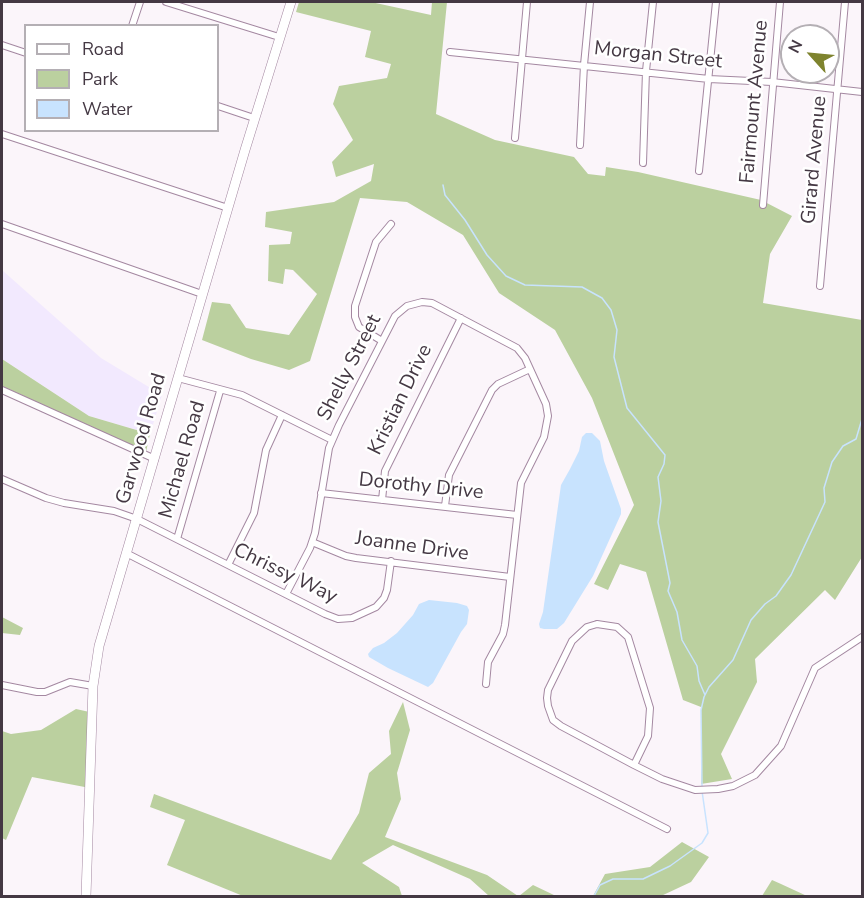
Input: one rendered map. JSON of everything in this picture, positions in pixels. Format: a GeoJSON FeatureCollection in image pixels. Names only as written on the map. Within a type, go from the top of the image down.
{"type":"FeatureCollection","features":[{"type":"Feature","properties":{"kind":"street"},"geometry":{"type":"LineString","coordinates":[[133,24],[140,2]]}},
{"type":"Feature","properties":{"kind":"street"},"geometry":{"type":"LineString","coordinates":[[166,2],[279,37]]}},
{"type":"Feature","properties":{"kind":"street","name":"Garwood Road"},"geometry":{"type":"LineString","coordinates":[[86,897],[93,686],[99,646],[254,118],[291,2]]}},
{"type":"Feature","properties":{"kind":"street"},"geometry":{"type":"LineString","coordinates":[[515,138],[527,2]]}},
{"type":"Feature","properties":{"kind":"street"},"geometry":{"type":"LineString","coordinates":[[580,145],[590,2]]}},
{"type":"Feature","properties":{"kind":"street"},"geometry":{"type":"LineString","coordinates":[[643,163],[646,71],[653,2]]}},
{"type":"Feature","properties":{"kind":"street"},"geometry":{"type":"LineString","coordinates":[[699,171],[716,2]]}},
{"type":"Feature","properties":{"kind":"street","name":"Fairmount Avenue"},"geometry":{"type":"LineString","coordinates":[[763,205],[780,2]]}},
{"type":"Feature","properties":{"kind":"street","name":"Girard Avenue"},"geometry":{"type":"LineString","coordinates":[[820,286],[845,2]]}},
{"type":"Feature","properties":{"kind":"street"},"geometry":{"type":"LineString","coordinates":[[2,45],[24,52]]}},
{"type":"Feature","properties":{"kind":"street","name":"Morgan Street"},"geometry":{"type":"LineString","coordinates":[[450,52],[709,79],[772,82],[862,92]]}},
{"type":"Feature","properties":{"kind":"street"},"geometry":{"type":"LineString","coordinates":[[219,106],[254,118]]}},
{"type":"Feature","properties":{"kind":"street"},"geometry":{"type":"LineString","coordinates":[[2,134],[228,207]]}},
{"type":"Feature","properties":{"kind":"street"},"geometry":{"type":"LineString","coordinates":[[2,224],[202,294]]}},
{"type":"Feature","properties":{"kind":"street"},"geometry":{"type":"LineString","coordinates":[[382,341],[359,327],[355,317],[355,306],[376,242],[391,224]]}},
{"type":"Feature","properties":{"kind":"street","name":"Shelly Street"},"geometry":{"type":"LineString","coordinates":[[286,594],[312,542],[328,448],[332,440],[395,316],[400,310],[415,303],[432,303],[517,348],[530,369],[546,404],[548,417],[547,429],[521,483],[505,625],[503,634],[488,662],[486,684]]}},
{"type":"Feature","properties":{"kind":"street","name":"Kristian Drive"},"geometry":{"type":"LineString","coordinates":[[382,500],[382,481],[385,471],[461,318]]}},
{"type":"Feature","properties":{"kind":"street"},"geometry":{"type":"LineString","coordinates":[[445,506],[449,476],[492,390],[498,384],[530,369]]}},
{"type":"Feature","properties":{"kind":"street"},"geometry":{"type":"LineString","coordinates":[[178,378],[243,395],[332,440]]}},
{"type":"Feature","properties":{"kind":"street"},"geometry":{"type":"LineString","coordinates":[[2,390],[155,459]]}},
{"type":"Feature","properties":{"kind":"street","name":"Michael Road"},"geometry":{"type":"LineString","coordinates":[[177,539],[220,390]]}},
{"type":"Feature","properties":{"kind":"street"},"geometry":{"type":"LineString","coordinates":[[228,565],[254,513],[266,450],[282,415]]}},
{"type":"Feature","properties":{"kind":"street","name":"Chrissy Way"},"geometry":{"type":"LineString","coordinates":[[2,479],[55,501],[114,511],[137,519],[338,619],[352,618],[376,607],[384,598],[387,590],[392,561]]}},
{"type":"Feature","properties":{"kind":"street","name":"Dorothy Drive"},"geometry":{"type":"LineString","coordinates":[[321,493],[517,515]]}},
{"type":"Feature","properties":{"kind":"street","name":"Joanne Drive"},"geometry":{"type":"LineString","coordinates":[[312,542],[346,556],[510,577]]}},
{"type":"Feature","properties":{"kind":"street"},"geometry":{"type":"LineString","coordinates":[[126,554],[667,829]]}},
{"type":"Feature","properties":{"kind":"street"},"geometry":{"type":"LineString","coordinates":[[634,765],[648,736],[650,708],[634,653],[628,638],[617,627],[605,624],[587,627],[572,641],[546,698],[553,720],[561,726],[634,765],[662,779],[695,790],[733,786],[755,775],[781,746],[815,668],[862,637]]}},
{"type":"Feature","properties":{"kind":"street"},"geometry":{"type":"LineString","coordinates":[[2,685],[37,692],[45,692],[70,682],[93,686]]}},
{"type":"Feature","properties":{"kind":"shaded area"},"geometry":{"type":"Polygon","coordinates":[[[2,270],[101,358],[162,395],[150,434],[89,416],[2,359],[2,270]]]}},
{"type":"Feature","properties":{"kind":"green space"},"geometry":{"type":"Polygon","coordinates":[[[299,2],[371,2],[431,15],[432,2],[447,2],[436,114],[495,140],[574,157],[588,174],[605,176],[606,167],[761,200],[792,216],[770,254],[763,303],[862,320],[862,557],[835,600],[825,590],[755,659],[757,682],[721,754],[732,779],[701,784],[701,707],[683,700],[646,572],[620,564],[608,590],[594,584],[634,505],[592,398],[555,330],[499,293],[463,235],[407,202],[360,198],[310,361],[289,370],[251,359],[202,340],[212,302],[230,304],[246,328],[289,335],[317,294],[293,270],[285,269],[283,284],[268,281],[269,245],[290,244],[292,232],[265,227],[266,212],[334,202],[371,181],[374,164],[336,177],[332,162],[353,140],[333,104],[339,86],[387,78],[391,64],[365,57],[371,31],[296,12],[299,2]]]}},
{"type":"Feature","properties":{"kind":"green space"},"geometry":{"type":"Polygon","coordinates":[[[2,359],[89,416],[150,434],[146,452],[2,386],[2,359]]]}},
{"type":"Feature","properties":{"kind":"green space"},"geometry":{"type":"Polygon","coordinates":[[[2,617],[23,628],[20,635],[2,633],[2,617]]]}},
{"type":"Feature","properties":{"kind":"green space"},"geometry":{"type":"Polygon","coordinates":[[[403,702],[410,730],[397,773],[401,799],[385,837],[487,875],[518,896],[489,896],[470,879],[393,845],[362,863],[399,887],[402,896],[243,896],[167,865],[185,820],[150,807],[154,794],[331,860],[359,813],[369,773],[391,754],[389,731],[403,702]]]}},
{"type":"Feature","properties":{"kind":"green space"},"geometry":{"type":"Polygon","coordinates":[[[76,709],[94,713],[90,788],[32,777],[6,840],[2,838],[2,731],[11,734],[41,730],[76,709]]]}},
{"type":"Feature","properties":{"kind":"green space"},"geometry":{"type":"Polygon","coordinates":[[[682,842],[709,857],[691,882],[661,896],[593,896],[605,874],[650,867],[682,842]]]}},
{"type":"Feature","properties":{"kind":"green space"},"geometry":{"type":"Polygon","coordinates":[[[772,880],[781,884],[807,896],[762,896],[772,880]]]}},
{"type":"Feature","properties":{"kind":"green space"},"geometry":{"type":"Polygon","coordinates":[[[533,885],[556,896],[519,896],[533,885]]]}},
{"type":"Feature","properties":{"kind":"water"},"geometry":{"type":"Polygon","coordinates":[[[586,433],[592,433],[600,441],[621,514],[593,576],[564,623],[557,629],[544,629],[540,628],[539,624],[543,612],[561,485],[579,451],[582,437],[586,433]]]}},
{"type":"Feature","properties":{"kind":"water"},"geometry":{"type":"Polygon","coordinates":[[[429,600],[457,603],[467,606],[469,610],[467,624],[433,683],[428,687],[388,668],[369,657],[368,654],[373,648],[397,633],[413,615],[419,604],[429,600]]]}},
{"type":"Feature","properties":{"kind":"waterway"},"geometry":{"type":"LineString","coordinates":[[443,185],[445,195],[465,220],[487,255],[506,276],[525,285],[582,287],[602,298],[611,310],[617,330],[614,357],[627,408],[665,455],[658,477],[661,501],[658,522],[670,583],[668,591],[677,612],[682,640],[697,666],[699,681],[705,695]]}},
{"type":"Feature","properties":{"kind":"waterway"},"geometry":{"type":"LineString","coordinates":[[702,787],[701,710],[704,697],[709,687],[733,660],[751,620],[765,604],[776,596],[791,575],[825,502],[824,488],[832,462],[843,446],[856,439],[862,419]]}},
{"type":"Feature","properties":{"kind":"waterway"},"geometry":{"type":"LineString","coordinates":[[594,896],[600,885],[613,879],[643,879],[670,866],[702,843],[708,833],[702,791]]}}]}
